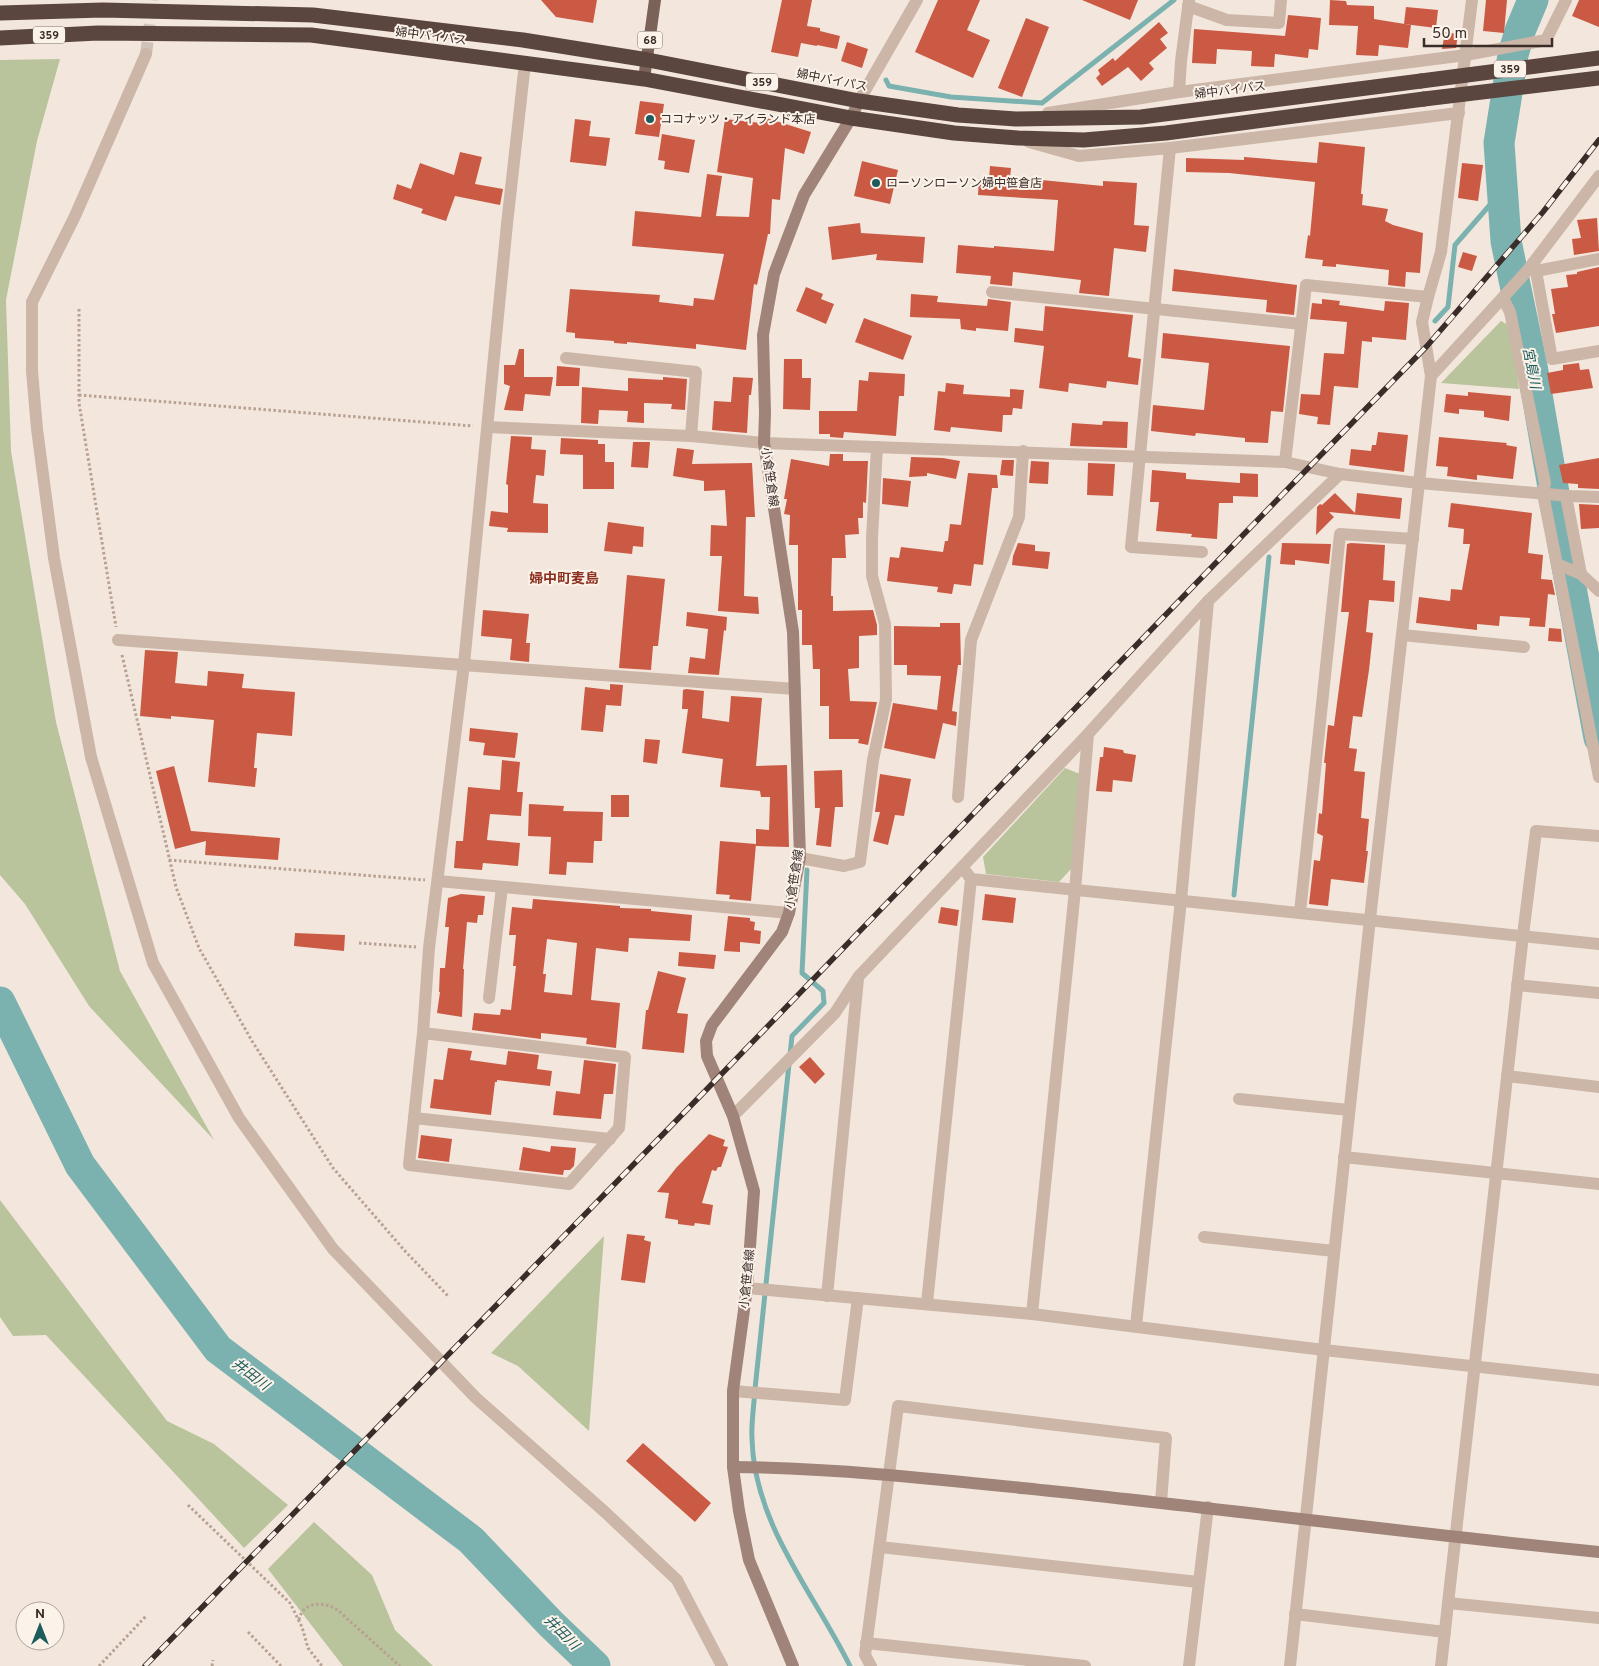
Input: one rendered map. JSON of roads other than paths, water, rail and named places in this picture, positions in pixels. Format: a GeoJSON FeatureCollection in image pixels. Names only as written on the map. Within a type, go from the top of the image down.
{"type":"FeatureCollection","features":[{"type":"Feature","properties":{"kind":"highway","name":"婦中バイパス"},"geometry":{"type":"LineString","coordinates":[[0,13],[103,10],[313,15],[523,40],[648,60],[859,101],[958,115],[1016,118],[1141,117],[1599,58]]}},
{"type":"Feature","properties":{"kind":"highway","name":"婦中バイパス"},"geometry":{"type":"LineString","coordinates":[[0,38],[98,33],[311,35],[644,79],[851,118],[954,133],[1018,138],[1084,140],[1166,133],[1599,78]]}},
{"type":"Feature","properties":{"kind":"main road","name":"68"},"geometry":{"type":"LineString","coordinates":[[644,79],[655,0]]}},
{"type":"Feature","properties":{"kind":"main road","name":"小倉笹倉線"},"geometry":{"type":"LineString","coordinates":[[792,1666],[749,1560],[739,1511],[733,1467],[733,1391],[747,1288],[754,1191],[733,1116],[707,1056],[706,1041],[712,1025],[782,932],[789,913],[800,858],[793,632],[764,443],[763,335],[774,274],[804,196],[851,118],[859,101]]}},
{"type":"Feature","properties":{"kind":"main road"},"geometry":{"type":"LineString","coordinates":[[733,1467],[768,1467],[890,1474],[1208,1507],[1455,1538],[1599,1552]]}},
{"type":"Feature","properties":{"kind":"street"},"geometry":{"type":"LineString","coordinates":[[859,101],[918,0]]}},
{"type":"Feature","properties":{"kind":"street"},"geometry":{"type":"LineString","coordinates":[[1179,92],[1189,2],[1227,20],[1278,24],[1281,0]]}},
{"type":"Feature","properties":{"kind":"street"},"geometry":{"type":"LineString","coordinates":[[1290,1666],[1349,1110],[1431,376],[1422,322],[1441,252],[1460,113],[1472,0]]}},
{"type":"Feature","properties":{"kind":"street"},"geometry":{"type":"LineString","coordinates":[[1016,118],[1179,92],[1466,55],[1546,40],[1566,0]]}},
{"type":"Feature","properties":{"kind":"street"},"geometry":{"type":"LineString","coordinates":[[146,54],[75,216],[32,302],[32,371],[37,429],[54,558],[91,757],[153,963],[238,1118],[334,1249],[476,1398],[677,1580],[722,1666]]}},
{"type":"Feature","properties":{"kind":"street"},"geometry":{"type":"LineString","coordinates":[[423,1033],[626,1057],[619,1128],[569,1184],[409,1165],[430,948],[464,664],[506,234],[525,63]]}},
{"type":"Feature","properties":{"kind":"street"},"geometry":{"type":"LineString","coordinates":[[1018,138],[1079,156],[1170,148],[1460,113]]}},
{"type":"Feature","properties":{"kind":"street"},"geometry":{"type":"LineString","coordinates":[[1170,148],[1131,546],[1202,552]]}},
{"type":"Feature","properties":{"kind":"street"},"geometry":{"type":"LineString","coordinates":[[1431,376],[1532,268],[1599,176]]}},
{"type":"Feature","properties":{"kind":"street"},"geometry":{"type":"LineString","coordinates":[[1532,268],[1599,260]]}},
{"type":"Feature","properties":{"kind":"street"},"geometry":{"type":"LineString","coordinates":[[1532,268],[1552,359],[1599,351]]}},
{"type":"Feature","properties":{"kind":"street"},"geometry":{"type":"LineString","coordinates":[[1284,462],[1306,285],[1428,297]]}},
{"type":"Feature","properties":{"kind":"street"},"geometry":{"type":"LineString","coordinates":[[992,292],[1301,324]]}},
{"type":"Feature","properties":{"kind":"street"},"geometry":{"type":"LineString","coordinates":[[1506,294],[1545,483],[1543,494],[1599,777]]}},
{"type":"Feature","properties":{"kind":"street"},"geometry":{"type":"LineString","coordinates":[[566,358],[696,372],[691,436]]}},
{"type":"Feature","properties":{"kind":"street"},"geometry":{"type":"LineString","coordinates":[[488,427],[691,436],[764,443],[1141,455],[1284,462],[1340,474],[1419,483],[1566,496],[1599,497]]}},
{"type":"Feature","properties":{"kind":"street"},"geometry":{"type":"LineString","coordinates":[[800,858],[844,866],[860,862],[873,760],[886,699],[884,624],[872,576],[877,447]]}},
{"type":"Feature","properties":{"kind":"street"},"geometry":{"type":"LineString","coordinates":[[958,797],[971,640],[1019,517],[1023,452]]}},
{"type":"Feature","properties":{"kind":"street"},"geometry":{"type":"LineString","coordinates":[[733,1116],[835,1013],[859,976],[1088,734],[1208,601],[1340,474]]}},
{"type":"Feature","properties":{"kind":"street"},"geometry":{"type":"LineString","coordinates":[[1566,496],[1581,574]]}},
{"type":"Feature","properties":{"kind":"street"},"geometry":{"type":"LineString","coordinates":[[1300,912],[1340,534],[1413,539]]}},
{"type":"Feature","properties":{"kind":"street"},"geometry":{"type":"LineString","coordinates":[[1557,564],[1581,574],[1599,591]]}},
{"type":"Feature","properties":{"kind":"street"},"geometry":{"type":"LineString","coordinates":[[1136,1326],[1181,900],[1208,601]]}},
{"type":"Feature","properties":{"kind":"street"},"geometry":{"type":"LineString","coordinates":[[1402,635],[1524,647]]}},
{"type":"Feature","properties":{"kind":"street"},"geometry":{"type":"LineString","coordinates":[[118,640],[795,689]]}},
{"type":"Feature","properties":{"kind":"street"},"geometry":{"type":"LineString","coordinates":[[1032,1314],[1075,890],[1088,734]]}},
{"type":"Feature","properties":{"kind":"street"},"geometry":{"type":"LineString","coordinates":[[1441,1666],[1522,935],[1536,831],[1599,836]]}},
{"type":"Feature","properties":{"kind":"street"},"geometry":{"type":"LineString","coordinates":[[962,868],[971,879],[1599,944]]}},
{"type":"Feature","properties":{"kind":"street"},"geometry":{"type":"LineString","coordinates":[[927,1304],[971,879]]}},
{"type":"Feature","properties":{"kind":"street"},"geometry":{"type":"LineString","coordinates":[[438,881],[789,913]]}},
{"type":"Feature","properties":{"kind":"street"},"geometry":{"type":"LineString","coordinates":[[489,998],[502,887]]}},
{"type":"Feature","properties":{"kind":"street"},"geometry":{"type":"LineString","coordinates":[[827,1296],[859,976]]}},
{"type":"Feature","properties":{"kind":"street"},"geometry":{"type":"LineString","coordinates":[[1517,985],[1599,993]]}},
{"type":"Feature","properties":{"kind":"street"},"geometry":{"type":"LineString","coordinates":[[1506,1076],[1599,1088]]}},
{"type":"Feature","properties":{"kind":"street"},"geometry":{"type":"LineString","coordinates":[[1239,1099],[1349,1110]]}},
{"type":"Feature","properties":{"kind":"street"},"geometry":{"type":"LineString","coordinates":[[414,1118],[610,1139]]}},
{"type":"Feature","properties":{"kind":"street"},"geometry":{"type":"LineString","coordinates":[[1344,1157],[1599,1184]]}},
{"type":"Feature","properties":{"kind":"street"},"geometry":{"type":"LineString","coordinates":[[1204,1237],[1334,1251]]}},
{"type":"Feature","properties":{"kind":"street"},"geometry":{"type":"LineString","coordinates":[[747,1288],[1032,1314],[1474,1368],[1599,1380]]}},
{"type":"Feature","properties":{"kind":"street"},"geometry":{"type":"LineString","coordinates":[[733,1391],[845,1400],[858,1298]]}},
{"type":"Feature","properties":{"kind":"street"},"geometry":{"type":"LineString","coordinates":[[871,1666],[865,1655],[866,1643],[898,1406],[1166,1438],[1161,1502]]}},
{"type":"Feature","properties":{"kind":"street"},"geometry":{"type":"LineString","coordinates":[[1189,1666],[1208,1507]]}},
{"type":"Feature","properties":{"kind":"street"},"geometry":{"type":"LineString","coordinates":[[880,1547],[1198,1582]]}},
{"type":"Feature","properties":{"kind":"street"},"geometry":{"type":"LineString","coordinates":[[1448,1603],[1599,1618]]}},
{"type":"Feature","properties":{"kind":"street"},"geometry":{"type":"LineString","coordinates":[[1295,1614],[1445,1632]]}},
{"type":"Feature","properties":{"kind":"street"},"geometry":{"type":"LineString","coordinates":[[866,1643],[1085,1666]]}},
{"type":"Feature","properties":{"kind":"waterway"},"geometry":{"type":"LineString","coordinates":[[886,80],[889,86],[951,97],[1042,103],[1174,0]]}},
{"type":"Feature","properties":{"kind":"waterway","name":"宮島川"},"geometry":{"type":"LineString","coordinates":[[1533,0],[1520,31],[1513,55],[1499,143],[1506,241],[1532,366],[1599,738]]}},
{"type":"Feature","properties":{"kind":"waterway"},"geometry":{"type":"LineString","coordinates":[[1435,321],[1448,307],[1455,245],[1502,191]]}},
{"type":"Feature","properties":{"kind":"waterway"},"geometry":{"type":"LineString","coordinates":[[1234,895],[1269,557]]}},
{"type":"Feature","properties":{"kind":"waterway"},"geometry":{"type":"LineString","coordinates":[[790,1055],[792,1036],[824,1003],[823,991],[802,973],[807,870]]}},
{"type":"Feature","properties":{"kind":"waterway","name":"井田川"},"geometry":{"type":"LineString","coordinates":[[0,1002],[80,1165],[218,1349],[471,1540],[551,1624],[595,1666]]}},
{"type":"Feature","properties":{"kind":"waterway"},"geometry":{"type":"LineString","coordinates":[[789,1064],[752,1421],[755,1470],[763,1500],[774,1529],[850,1666]]}},
{"type":"Feature","properties":{"kind":"tunnel"},"geometry":{"type":"LineString","coordinates":[[146,54],[153,0]]}},
{"type":"Feature","properties":{"kind":"railway"},"geometry":{"type":"LineString","coordinates":[[145,1666],[1427,346],[1543,212],[1599,140]]}},
{"type":"Feature","properties":{"kind":"place","name":"ココナッツ・アイランド本店"},"geometry":{"type":"Point","coordinates":[650,119]}},
{"type":"Feature","properties":{"kind":"place","name":"ローソンローソン婦中笹倉店"},"geometry":{"type":"Point","coordinates":[876,183]}},
{"type":"Feature","properties":{"kind":"district","name":"婦中町麦島"},"geometry":{"type":"Point","coordinates":[564,578]}}]}
